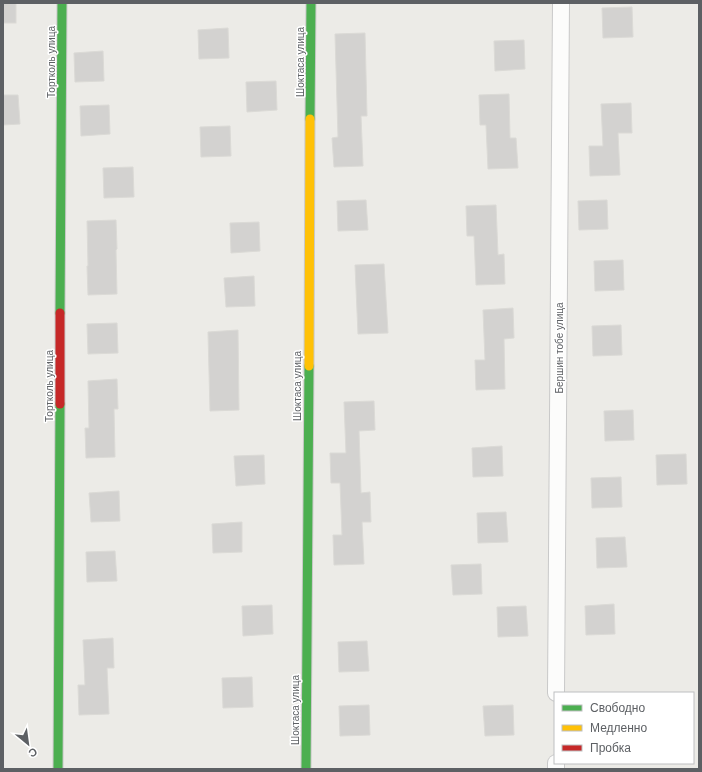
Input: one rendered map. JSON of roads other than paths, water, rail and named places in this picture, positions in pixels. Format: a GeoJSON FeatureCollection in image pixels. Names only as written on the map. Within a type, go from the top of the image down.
{"type":"FeatureCollection","features":[{"type":"Feature","properties":{"kind":"street","name":"Тортколь улица"},"geometry":{"type":"LineString","coordinates":[[58,769],[62,3]]}},
{"type":"Feature","properties":{"kind":"street","name":"Шоктаса улица"},"geometry":{"type":"LineString","coordinates":[[306,769],[311,3]]}},
{"type":"Feature","properties":{"kind":"street","name":"Бершин тобе улица"},"geometry":{"type":"LineString","coordinates":[[556,692],[561,3]]}}]}
